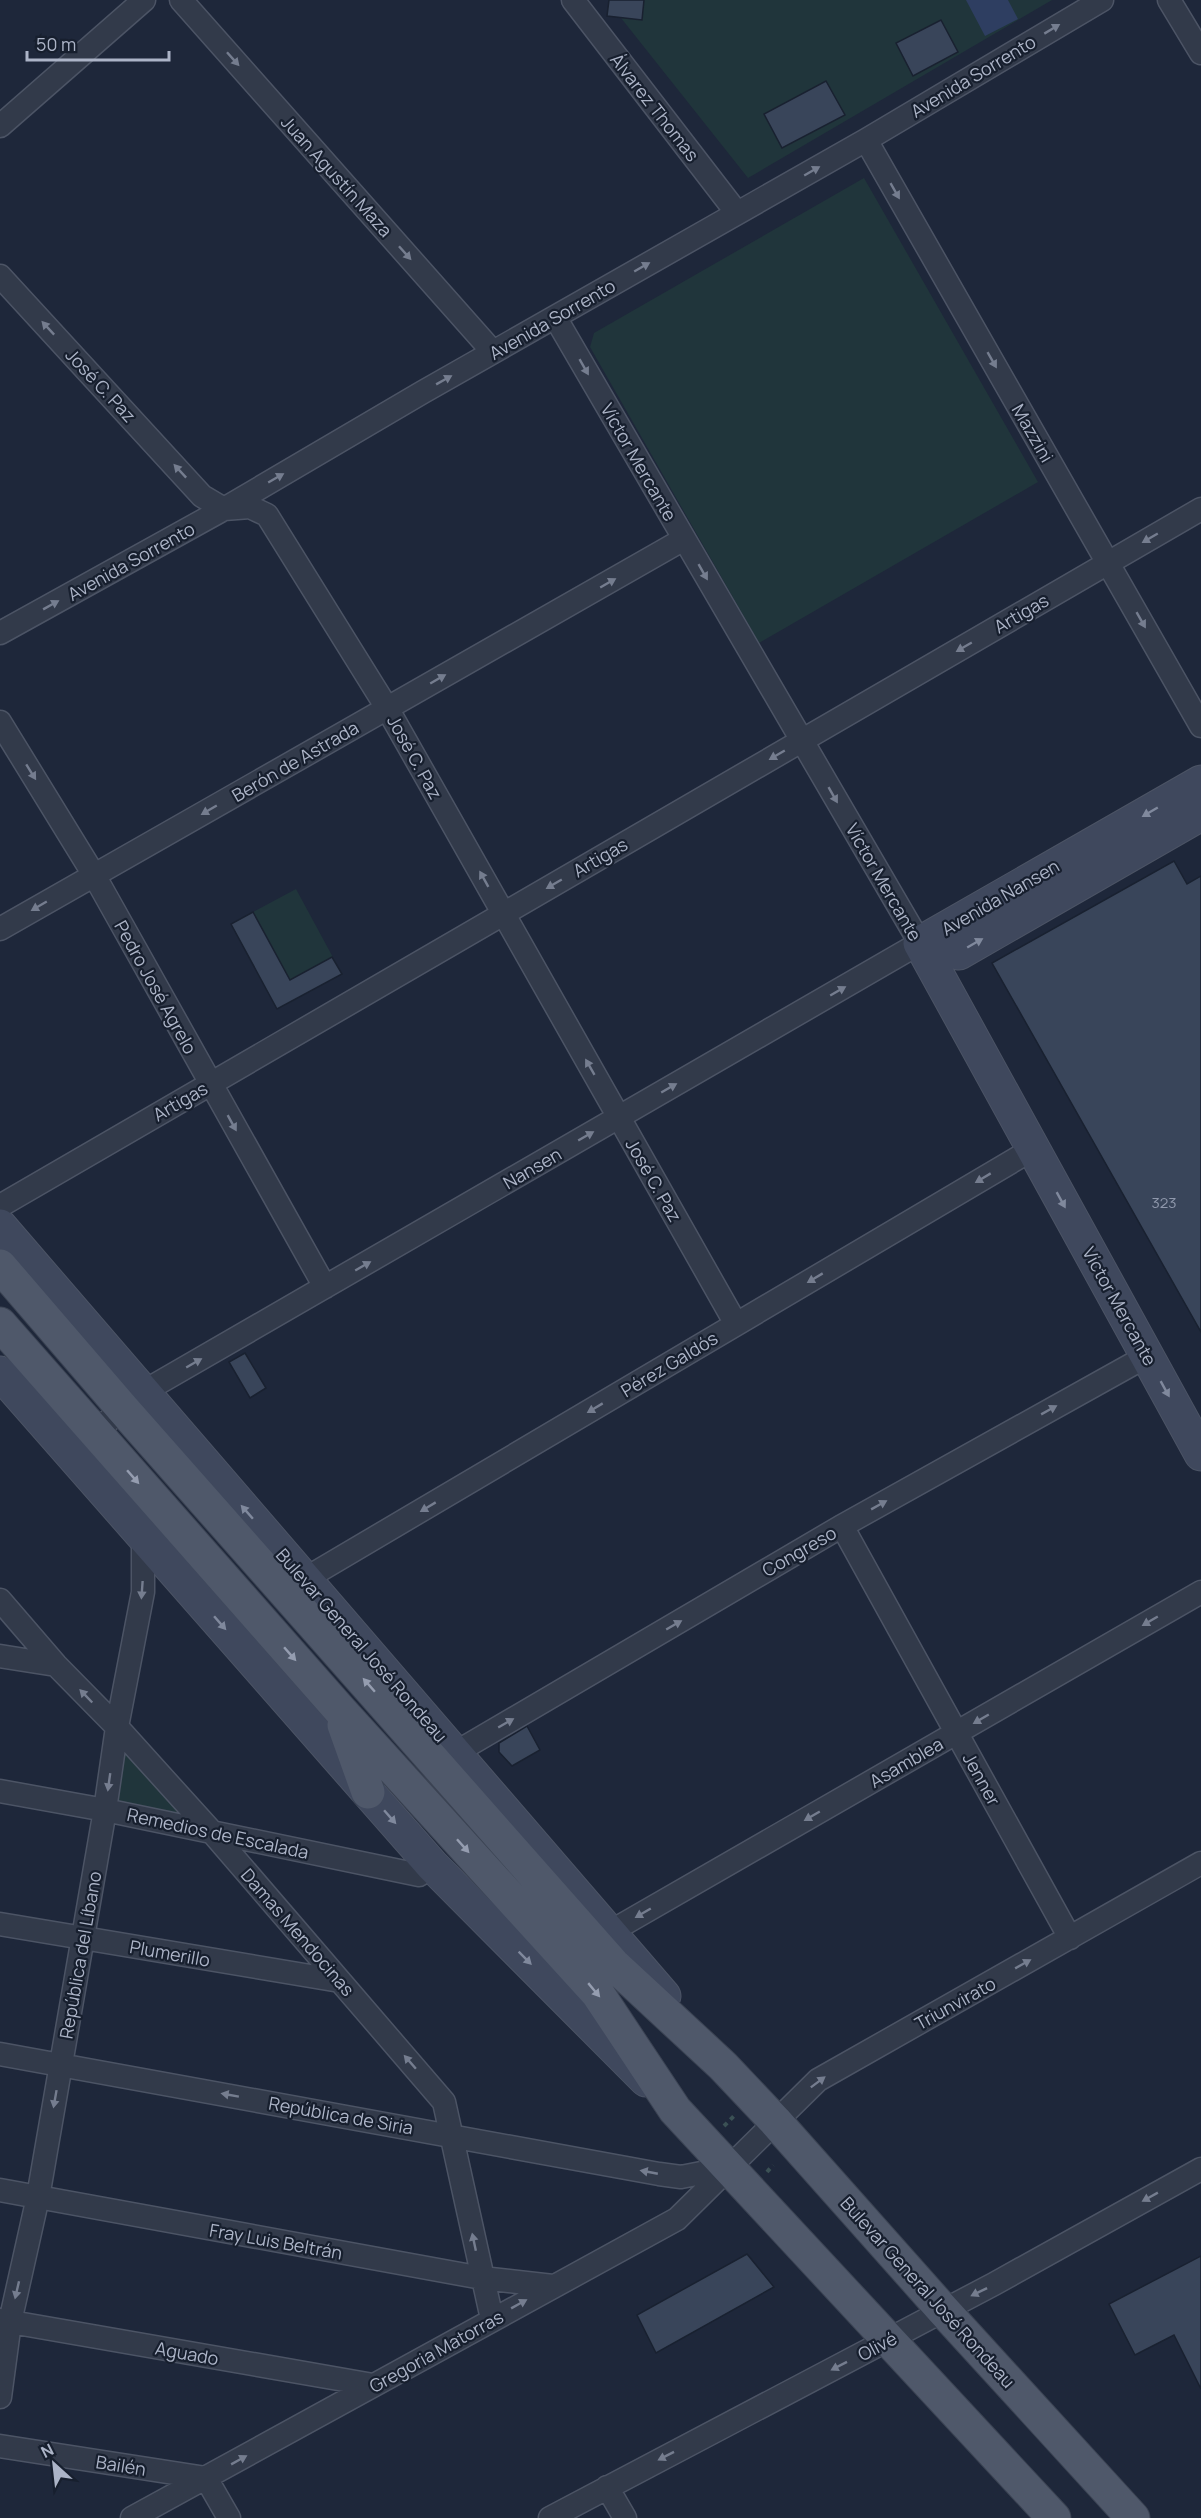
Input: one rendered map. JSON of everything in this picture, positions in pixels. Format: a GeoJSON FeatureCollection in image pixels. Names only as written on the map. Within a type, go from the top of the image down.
{"type":"FeatureCollection","features":[{"type":"Feature","properties":{"kind":"main road","name":"Avenida Nansen"},"geometry":{"type":"LineString","coordinates":[[920,943],[1201,782]]}},
{"type":"Feature","properties":{"kind":"main road","name":"Avenida Nansen"},"geometry":{"type":"LineString","coordinates":[[920,943],[958,953],[1201,814]]}},
{"type":"Feature","properties":{"kind":"main road","name":"Víctor Mercante"},"geometry":{"type":"LineString","coordinates":[[920,943],[1201,1454]]}},
{"type":"Feature","properties":{"kind":"main road","name":"Bulevar General José Rondeau"},"geometry":{"type":"LineString","coordinates":[[0,1226],[133,1401],[324,1634],[613,1964],[723,2066]]}},
{"type":"Feature","properties":{"kind":"main road","name":"Bulevar General José Rondeau"},"geometry":{"type":"LineString","coordinates":[[0,1266],[275,1544],[723,2066],[1133,2518]]}},
{"type":"Feature","properties":{"kind":"main road"},"geometry":{"type":"LineString","coordinates":[[0,1324],[82,1443],[126,1517],[432,1865],[675,2110],[727,2168],[891,2339],[1054,2518]]}},
{"type":"Feature","properties":{"kind":"main road"},"geometry":{"type":"LineString","coordinates":[[0,1373],[82,1443],[339,1709],[598,1994],[675,2110]]}},
{"type":"Feature","properties":{"kind":"main road"},"geometry":{"type":"LineString","coordinates":[[275,1544],[324,1634]]}},
{"type":"Feature","properties":{"kind":"main road"},"geometry":{"type":"LineString","coordinates":[[339,1709],[368,1792]]}},
{"type":"Feature","properties":{"kind":"street"},"geometry":{"type":"LineString","coordinates":[[0,126],[144,0]]}},
{"type":"Feature","properties":{"kind":"street","name":"Juan Agustín Maza"},"geometry":{"type":"LineString","coordinates":[[181,0],[493,352]]}},
{"type":"Feature","properties":{"kind":"street","name":"Álvarez Thomas"},"geometry":{"type":"LineString","coordinates":[[573,0],[737,213]]}},
{"type":"Feature","properties":{"kind":"street","name":"Avenida Sorrento"},"geometry":{"type":"LineString","coordinates":[[0,633],[224,509],[493,352],[866,140],[1102,0]]}},
{"type":"Feature","properties":{"kind":"street"},"geometry":{"type":"LineString","coordinates":[[1169,0],[1201,53]]}},
{"type":"Feature","properties":{"kind":"street","name":"Mazzini"},"geometry":{"type":"LineString","coordinates":[[866,140],[1201,726]]}},
{"type":"Feature","properties":{"kind":"street","name":"José C. Paz"},"geometry":{"type":"LineString","coordinates":[[0,276],[202,496],[224,509],[250,507],[267,515],[387,708],[736,1324]]}},
{"type":"Feature","properties":{"kind":"street","name":"Víctor Mercante"},"geometry":{"type":"LineString","coordinates":[[555,317],[920,943]]}},
{"type":"Feature","properties":{"kind":"street","name":"Artigas"},"geometry":{"type":"LineString","coordinates":[[0,1206],[1201,509]]}},
{"type":"Feature","properties":{"kind":"street","name":"Berón de Astrada"},"geometry":{"type":"LineString","coordinates":[[0,929],[684,539]]}},
{"type":"Feature","properties":{"kind":"street","name":"Pedro José Agrelo"},"geometry":{"type":"LineString","coordinates":[[0,722],[94,875],[325,1287]]}},
{"type":"Feature","properties":{"kind":"street","name":"Nansen"},"geometry":{"type":"LineString","coordinates":[[133,1401],[325,1287],[920,943]]}},
{"type":"Feature","properties":{"kind":"street","name":"Pérez Galdós"},"geometry":{"type":"LineString","coordinates":[[305,1579],[1033,1149]]}},
{"type":"Feature","properties":{"kind":"street","name":"Congreso"},"geometry":{"type":"LineString","coordinates":[[455,1753],[842,1526],[1147,1356]]}},
{"type":"Feature","properties":{"kind":"street"},"geometry":{"type":"LineString","coordinates":[[82,1443],[133,1401]]}},
{"type":"Feature","properties":{"kind":"street","name":"República del Líbano"},"geometry":{"type":"LineString","coordinates":[[0,2397],[5,2321],[38,2197],[105,1810],[117,1727],[143,1593],[143,1537],[126,1517]]}},
{"type":"Feature","properties":{"kind":"street","name":"Jenner"},"geometry":{"type":"LineString","coordinates":[[842,1526],[1070,1938]]}},
{"type":"Feature","properties":{"kind":"street","name":"Asamblea"},"geometry":{"type":"LineString","coordinates":[[610,1932],[1201,1592]]}},
{"type":"Feature","properties":{"kind":"street","name":"Damas Mendocinas"},"geometry":{"type":"LineString","coordinates":[[0,1600],[211,1831],[444,2102],[492,2319]]}},
{"type":"Feature","properties":{"kind":"street"},"geometry":{"type":"LineString","coordinates":[[0,1656],[57,1665]]}},
{"type":"Feature","properties":{"kind":"street","name":"Remedios de Escalada"},"geometry":{"type":"LineString","coordinates":[[0,1791],[211,1831],[419,1875],[432,1865]]}},
{"type":"Feature","properties":{"kind":"street","name":"Triunvirato"},"geometry":{"type":"LineString","coordinates":[[727,2168],[818,2080],[1201,1863]]}},
{"type":"Feature","properties":{"kind":"street","name":"Plumerillo"},"geometry":{"type":"LineString","coordinates":[[0,1924],[340,1981]]}},
{"type":"Feature","properties":{"kind":"street","name":"República de Siria"},"geometry":{"type":"LineString","coordinates":[[0,2054],[681,2177],[727,2168]]}},
{"type":"Feature","properties":{"kind":"street","name":"Gregoria Matorras"},"geometry":{"type":"LineString","coordinates":[[132,2518],[677,2219],[727,2168]]}},
{"type":"Feature","properties":{"kind":"street","name":"Olivé"},"geometry":{"type":"LineString","coordinates":[[550,2518],[994,2284],[1201,2169]]}},
{"type":"Feature","properties":{"kind":"street"},"geometry":{"type":"LineString","coordinates":[[681,2177],[690,2184],[694,2194],[694,2204]]}},
{"type":"Feature","properties":{"kind":"street","name":"Fray Luis Beltrán"},"geometry":{"type":"LineString","coordinates":[[0,2190],[482,2278],[553,2286]]}},
{"type":"Feature","properties":{"kind":"street","name":"Aguado"},"geometry":{"type":"LineString","coordinates":[[5,2321],[373,2385]]}},
{"type":"Feature","properties":{"kind":"street","name":"Bailén"},"geometry":{"type":"LineString","coordinates":[[0,2446],[206,2478]]}},
{"type":"Feature","properties":{"kind":"street"},"geometry":{"type":"LineString","coordinates":[[206,2478],[229,2518]]}},
{"type":"Feature","properties":{"kind":"street"},"geometry":{"type":"LineString","coordinates":[[607,2487],[625,2518]]}},
{"type":"Feature","properties":{"kind":"path"},"geometry":{"type":"LineString","coordinates":[[719,2130],[737,2113]]}},
{"type":"Feature","properties":{"kind":"green space"},"geometry":{"type":"Polygon","coordinates":[[[609,0],[1052,0],[748,178],[621,18],[607,16],[609,0]]]}},
{"type":"Feature","properties":{"kind":"green space"},"geometry":{"type":"Polygon","coordinates":[[[864,178],[1038,482],[759,643],[590,347],[594,333],[864,178]]]}},
{"type":"Feature","properties":{"kind":"green space"},"geometry":{"type":"Polygon","coordinates":[[[296,889],[342,974],[277,1009],[231,924],[296,889]]]}},
{"type":"Feature","properties":{"kind":"green space"},"geometry":{"type":"Polygon","coordinates":[[[123,1746],[180,1805],[175,1815],[115,1803],[123,1746]]]}},
{"type":"Feature","properties":{"kind":"water"},"geometry":{"type":"Polygon","coordinates":[[[966,0],[1008,0],[1018,19],[985,36],[966,0]]]}},
{"type":"Feature","properties":{"kind":"building"},"geometry":{"type":"Polygon","coordinates":[[[609,0],[644,0],[642,20],[607,16],[609,0]]]}},
{"type":"Feature","properties":{"kind":"building"},"geometry":{"type":"Polygon","coordinates":[[[941,20],[958,52],[913,76],[896,43],[941,20]]]}},
{"type":"Feature","properties":{"kind":"building"},"geometry":{"type":"Polygon","coordinates":[[[826,81],[845,115],[782,148],[764,114],[826,81]]]}},
{"type":"Feature","properties":{"kind":"building"},"geometry":{"type":"Polygon","coordinates":[[[1174,861],[1187,884],[1201,876],[1201,1332],[992,963],[1174,861]]]}},
{"type":"Feature","properties":{"kind":"building"},"geometry":{"type":"Polygon","coordinates":[[[253,912],[290,980],[332,957],[342,974],[277,1009],[231,924],[253,912]]]}},
{"type":"Feature","properties":{"kind":"building"},"geometry":{"type":"Polygon","coordinates":[[[245,1353],[266,1388],[250,1398],[229,1362],[245,1353]]]}},
{"type":"Feature","properties":{"kind":"building"},"geometry":{"type":"Polygon","coordinates":[[[527,1726],[540,1750],[512,1766],[499,1752],[499,1743],[527,1726]]]}},
{"type":"Feature","properties":{"kind":"building"},"geometry":{"type":"Polygon","coordinates":[[[747,2254],[774,2287],[656,2353],[637,2315],[747,2254]]]}},
{"type":"Feature","properties":{"kind":"building"},"geometry":{"type":"Polygon","coordinates":[[[1201,2256],[1201,2389],[1174,2335],[1135,2355],[1109,2304],[1201,2256]]]}}]}
